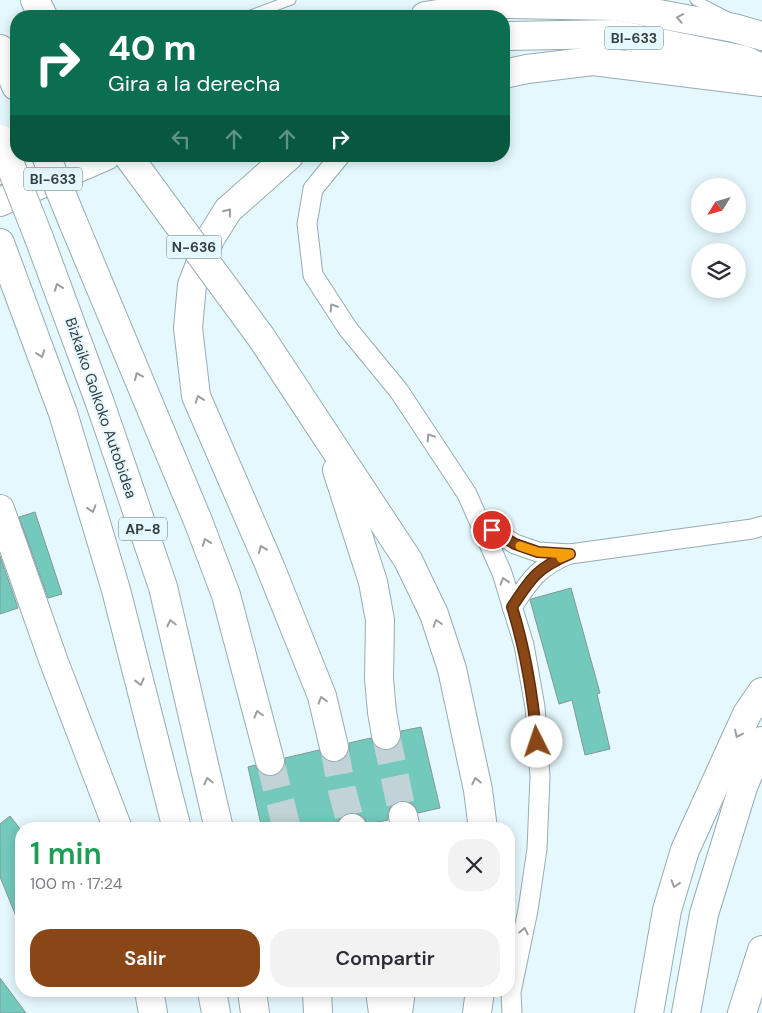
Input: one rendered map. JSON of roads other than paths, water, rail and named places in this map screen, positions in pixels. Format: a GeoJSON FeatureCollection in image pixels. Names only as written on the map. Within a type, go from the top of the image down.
{"type":"FeatureCollection","features":[{"type":"Feature","properties":{"kind":"main road","name":"BI-633"},"geometry":{"type":"LineString","coordinates":[[465,10],[504,4],[616,6],[762,35]]}},
{"type":"Feature","properties":{"kind":"main road","name":"BI-633"},"geometry":{"type":"LineString","coordinates":[[510,36],[615,34],[744,60],[762,68]]}},
{"type":"Feature","properties":{"kind":"main road"},"geometry":{"type":"LineString","coordinates":[[0,49],[10,72]]}},
{"type":"Feature","properties":{"kind":"main road"},"geometry":{"type":"LineString","coordinates":[[510,73],[593,61],[762,82]]}},
{"type":"Feature","properties":{"kind":"main road","name":"Bizkaiko Golkoko Autobidea"},"geometry":{"type":"LineString","coordinates":[[0,139],[40,238],[100,402],[163,587],[217,822]]}},
{"type":"Feature","properties":{"kind":"main road","name":"BI-633"},"geometry":{"type":"LineString","coordinates":[[0,170],[20,162]]}},
{"type":"Feature","properties":{"kind":"main road"},"geometry":{"type":"LineString","coordinates":[[48,162],[198,521],[222,586],[270,762]]}},
{"type":"Feature","properties":{"kind":"main road","name":"BI-633"},"geometry":{"type":"LineString","coordinates":[[0,202],[92,162]]}},
{"type":"Feature","properties":{"kind":"main road","name":"N-636"},"geometry":{"type":"LineString","coordinates":[[132,162],[261,337],[309,410]]}},
{"type":"Feature","properties":{"kind":"main road"},"geometry":{"type":"LineString","coordinates":[[282,162],[228,210],[210,239],[192,285],[188,328],[196,396],[269,564],[322,696],[334,747]]}},
{"type":"Feature","properties":{"kind":"main road","name":"AP-8"},"geometry":{"type":"LineString","coordinates":[[0,243],[69,432],[116,590],[175,822]]}},
{"type":"Feature","properties":{"kind":"main road"},"geometry":{"type":"LineString","coordinates":[[309,410],[336,464],[373,582],[380,620],[379,679],[386,735]]}},
{"type":"Feature","properties":{"kind":"main road"},"geometry":{"type":"LineString","coordinates":[[309,410],[408,560],[434,614],[452,669],[478,790],[482,822]]}},
{"type":"Feature","properties":{"kind":"main road"},"geometry":{"type":"LineString","coordinates":[[0,509],[54,662],[115,822]]}},
{"type":"Feature","properties":{"kind":"main road"},"geometry":{"type":"LineString","coordinates":[[649,1013],[667,910],[685,850],[747,714],[762,692]]}},
{"type":"Feature","properties":{"kind":"main road"},"geometry":{"type":"LineString","coordinates":[[686,1013],[704,914],[743,787],[762,741]]}},
{"type":"Feature","properties":{"kind":"main road"},"geometry":{"type":"LineString","coordinates":[[742,1013],[762,950]]}},
{"type":"Feature","properties":{"kind":"main road"},"geometry":{"type":"LineString","coordinates":[[150,997],[153,1013]]}},
{"type":"Feature","properties":{"kind":"main road"},"geometry":{"type":"LineString","coordinates":[[213,997],[216,1013]]}},
{"type":"Feature","properties":{"kind":"main road"},"geometry":{"type":"LineString","coordinates":[[253,997],[255,1013]]}},
{"type":"Feature","properties":{"kind":"main road"},"geometry":{"type":"LineString","coordinates":[[317,997],[318,1013]]}},
{"type":"Feature","properties":{"kind":"main road"},"geometry":{"type":"LineString","coordinates":[[381,997],[383,1013]]}},
{"type":"Feature","properties":{"kind":"main road"},"geometry":{"type":"LineString","coordinates":[[398,1013],[400,997]]}},
{"type":"Feature","properties":{"kind":"main road"},"geometry":{"type":"LineString","coordinates":[[478,1013],[479,997]]}},
{"type":"Feature","properties":{"kind":"street"},"geometry":{"type":"LineString","coordinates":[[335,162],[314,189],[307,224],[313,275],[348,328],[399,391],[467,494],[502,573],[524,645],[534,707],[540,776],[537,849],[528,910],[515,973]]}},
{"type":"Feature","properties":{"kind":"street"},"geometry":{"type":"LineString","coordinates":[[480,524],[515,544],[538,552],[570,554],[752,529],[762,526]]}},
{"type":"Feature","properties":{"kind":"street"},"geometry":{"type":"LineString","coordinates":[[512,607],[528,583],[542,568],[570,554]]}},
{"type":"Feature","properties":{"kind":"street"},"geometry":{"type":"LineString","coordinates":[[511,997],[512,1013]]}},
{"type":"Feature","properties":{"kind":"lane"},"geometry":{"type":"LineString","coordinates":[[264,10],[291,0]]}},
{"type":"Feature","properties":{"kind":"lane"},"geometry":{"type":"LineString","coordinates":[[695,0],[762,35]]}},
{"type":"Feature","properties":{"kind":"tunnel"},"geometry":{"type":"LineString","coordinates":[[386,735],[403,816]]}},
{"type":"Feature","properties":{"kind":"tunnel"},"geometry":{"type":"LineString","coordinates":[[334,747],[350,822]]}},
{"type":"Feature","properties":{"kind":"tunnel"},"geometry":{"type":"LineString","coordinates":[[270,761],[285,822]]}}]}
